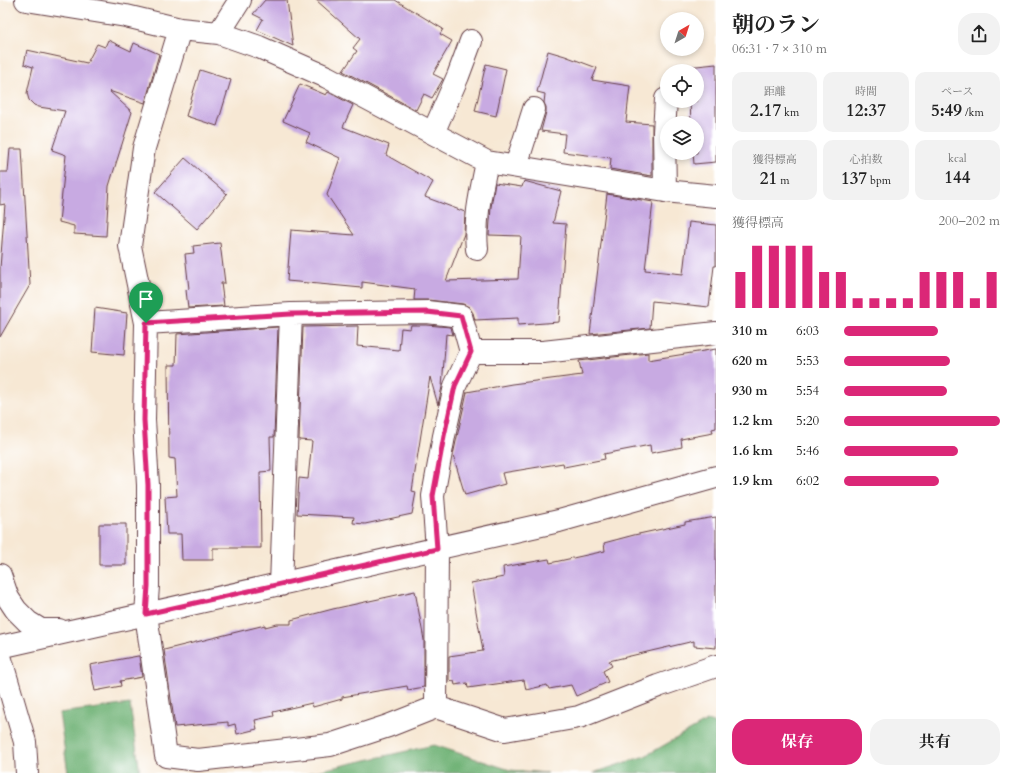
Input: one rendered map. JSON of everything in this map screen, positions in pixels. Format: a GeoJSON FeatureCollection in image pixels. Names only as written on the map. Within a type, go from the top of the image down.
{"type":"FeatureCollection","features":[{"type":"Feature","properties":{"kind":"street"},"geometry":{"type":"LineString","coordinates":[[26,0],[90,5],[126,16],[180,28],[219,33],[259,47],[327,77],[487,162],[665,191],[716,196]]}},
{"type":"Feature","properties":{"kind":"street"},"geometry":{"type":"LineString","coordinates":[[219,33],[240,0]]}},
{"type":"Feature","properties":{"kind":"street"},"geometry":{"type":"LineString","coordinates":[[180,28],[144,148],[130,246],[146,323],[144,420],[148,485],[148,586],[146,614],[166,756],[198,760],[330,745],[388,726],[436,707],[504,730],[579,717],[658,686],[716,666]]}},
{"type":"Feature","properties":{"kind":"street"},"geometry":{"type":"LineString","coordinates":[[433,133],[458,76],[470,41]]}},
{"type":"Feature","properties":{"kind":"street"},"geometry":{"type":"LineString","coordinates":[[665,108],[664,132],[665,191]]}},
{"type":"Feature","properties":{"kind":"street"},"geometry":{"type":"LineString","coordinates":[[516,166],[534,109]]}},
{"type":"Feature","properties":{"kind":"street"},"geometry":{"type":"LineString","coordinates":[[477,249],[475,233],[487,162]]}},
{"type":"Feature","properties":{"kind":"street"},"geometry":{"type":"LineString","coordinates":[[146,323],[291,314],[427,312],[461,316],[471,352],[455,386],[433,496],[437,549],[436,707]]}},
{"type":"Feature","properties":{"kind":"street"},"geometry":{"type":"LineString","coordinates":[[281,585],[291,314]]}},
{"type":"Feature","properties":{"kind":"street"},"geometry":{"type":"LineString","coordinates":[[471,352],[543,352],[716,333]]}},
{"type":"Feature","properties":{"kind":"street"},"geometry":{"type":"LineString","coordinates":[[9,645],[281,585],[559,521],[716,477]]}},
{"type":"Feature","properties":{"kind":"street"},"geometry":{"type":"LineString","coordinates":[[0,575],[8,598],[16,610],[28,622],[41,630],[78,630]]}},
{"type":"Feature","properties":{"kind":"street"},"geometry":{"type":"LineString","coordinates":[[0,656],[25,742],[27,773]]}},
{"type":"Feature","properties":{"kind":"green space"},"geometry":{"type":"Polygon","coordinates":[[[130,704],[140,773],[68,773],[59,713],[130,704]]]}},
{"type":"Feature","properties":{"kind":"green space"},"geometry":{"type":"Polygon","coordinates":[[[707,721],[716,724],[716,773],[593,773],[645,756],[707,721]]]}},
{"type":"Feature","properties":{"kind":"green space"},"geometry":{"type":"Polygon","coordinates":[[[434,745],[510,770],[547,773],[308,773],[434,745]]]}},
{"type":"Feature","properties":{"kind":"building"},"geometry":{"type":"Polygon","coordinates":[[[265,0],[287,0],[293,46],[257,30],[263,19],[253,14],[265,0]]]}},
{"type":"Feature","properties":{"kind":"building"},"geometry":{"type":"Polygon","coordinates":[[[316,0],[395,0],[443,29],[440,34],[452,41],[433,74],[443,79],[432,98],[424,94],[416,110],[343,71],[357,51],[353,48],[360,39],[316,0]]]}},
{"type":"Feature","properties":{"kind":"building"},"geometry":{"type":"Polygon","coordinates":[[[108,40],[131,51],[134,43],[159,54],[145,103],[109,91],[132,112],[109,186],[106,236],[74,234],[74,226],[59,222],[66,155],[52,150],[65,111],[39,107],[34,105],[29,100],[27,93],[33,67],[24,64],[27,50],[87,63],[97,44],[105,47],[108,40]]]}},
{"type":"Feature","properties":{"kind":"building"},"geometry":{"type":"Polygon","coordinates":[[[548,51],[597,68],[592,80],[630,86],[626,122],[652,124],[652,176],[610,169],[611,158],[563,152],[565,134],[541,131],[546,112],[544,103],[545,94],[537,92],[548,51]]]}},
{"type":"Feature","properties":{"kind":"building"},"geometry":{"type":"Polygon","coordinates":[[[486,64],[506,69],[496,116],[475,111],[486,64]]]}},
{"type":"Feature","properties":{"kind":"building"},"geometry":{"type":"Polygon","coordinates":[[[716,64],[716,162],[694,164],[694,160],[704,160],[704,116],[691,116],[690,108],[704,108],[704,65],[716,64]]]}},
{"type":"Feature","properties":{"kind":"building"},"geometry":{"type":"Polygon","coordinates":[[[200,70],[231,80],[217,126],[186,116],[200,70]]]}},
{"type":"Feature","properties":{"kind":"building"},"geometry":{"type":"Polygon","coordinates":[[[300,84],[326,95],[328,92],[353,105],[343,127],[389,145],[386,155],[433,182],[425,197],[465,212],[464,234],[446,281],[518,279],[521,236],[489,235],[491,207],[495,183],[522,187],[524,181],[561,191],[553,223],[566,224],[559,322],[518,325],[518,318],[475,320],[469,307],[463,304],[414,300],[415,289],[362,282],[362,288],[287,281],[291,230],[354,235],[327,195],[340,158],[306,142],[310,133],[283,121],[300,84]]]}},
{"type":"Feature","properties":{"kind":"building"},"geometry":{"type":"Polygon","coordinates":[[[10,149],[22,149],[30,285],[0,337],[0,268],[5,204],[0,205],[0,172],[8,172],[10,149]]]}},
{"type":"Feature","properties":{"kind":"building"},"geometry":{"type":"Polygon","coordinates":[[[185,158],[227,194],[197,229],[155,192],[185,158]]]}},
{"type":"Feature","properties":{"kind":"building"},"geometry":{"type":"Polygon","coordinates":[[[607,194],[653,202],[645,270],[683,274],[689,222],[716,225],[716,266],[714,266],[709,307],[652,301],[650,328],[590,334],[607,194]]]}},
{"type":"Feature","properties":{"kind":"building"},"geometry":{"type":"Polygon","coordinates":[[[220,243],[225,283],[221,283],[224,306],[188,308],[186,290],[189,289],[185,254],[194,253],[193,246],[220,243]]]}},
{"type":"Feature","properties":{"kind":"building"},"geometry":{"type":"Polygon","coordinates":[[[95,308],[127,313],[124,355],[92,352],[95,308]]]}},
{"type":"Feature","properties":{"kind":"building"},"geometry":{"type":"Polygon","coordinates":[[[411,325],[451,327],[453,335],[446,334],[442,387],[438,405],[430,377],[412,491],[416,492],[412,514],[365,524],[353,523],[354,517],[297,514],[299,478],[308,479],[312,441],[299,440],[303,327],[358,326],[357,346],[399,350],[401,328],[410,329],[411,325]]]}},
{"type":"Feature","properties":{"kind":"building"},"geometry":{"type":"Polygon","coordinates":[[[278,327],[274,437],[270,437],[271,471],[260,472],[261,548],[213,548],[213,560],[182,560],[181,534],[167,534],[165,497],[177,496],[175,459],[169,458],[168,365],[176,365],[177,334],[278,327]]]}},
{"type":"Feature","properties":{"kind":"building"},"geometry":{"type":"Polygon","coordinates":[[[716,349],[716,428],[712,429],[713,433],[681,439],[682,447],[651,453],[650,445],[604,454],[605,459],[564,467],[563,463],[502,473],[505,484],[465,495],[453,455],[467,392],[512,384],[582,375],[579,361],[648,353],[648,360],[716,349]]]}},
{"type":"Feature","properties":{"kind":"building"},"geometry":{"type":"Polygon","coordinates":[[[716,517],[716,648],[694,646],[694,641],[609,661],[612,666],[603,671],[608,682],[576,696],[571,685],[549,689],[547,685],[526,690],[524,680],[468,688],[467,683],[455,685],[454,681],[449,682],[449,656],[483,651],[471,583],[504,577],[503,567],[549,559],[550,563],[605,551],[604,543],[685,524],[685,522],[716,517]]]}},
{"type":"Feature","properties":{"kind":"building"},"geometry":{"type":"Polygon","coordinates":[[[99,524],[126,524],[126,565],[99,565],[99,524]]]}},
{"type":"Feature","properties":{"kind":"building"},"geometry":{"type":"Polygon","coordinates":[[[415,591],[424,640],[424,687],[408,690],[407,686],[342,697],[342,699],[313,707],[312,703],[273,712],[274,716],[255,720],[257,729],[237,734],[235,724],[228,726],[228,722],[175,727],[164,650],[265,625],[265,627],[277,624],[291,624],[291,620],[415,591]]]}},
{"type":"Feature","properties":{"kind":"building"},"geometry":{"type":"Polygon","coordinates":[[[139,656],[142,677],[120,681],[121,686],[95,691],[90,665],[139,656]]]}},
{"type":"Feature","properties":{"kind":"route"},"geometry":{"type":"LineString","coordinates":[[427,312],[461,316],[471,352],[455,386],[433,496],[437,549],[146,614],[148,586],[148,485],[144,420],[146,323],[291,314],[427,312]]}}]}
